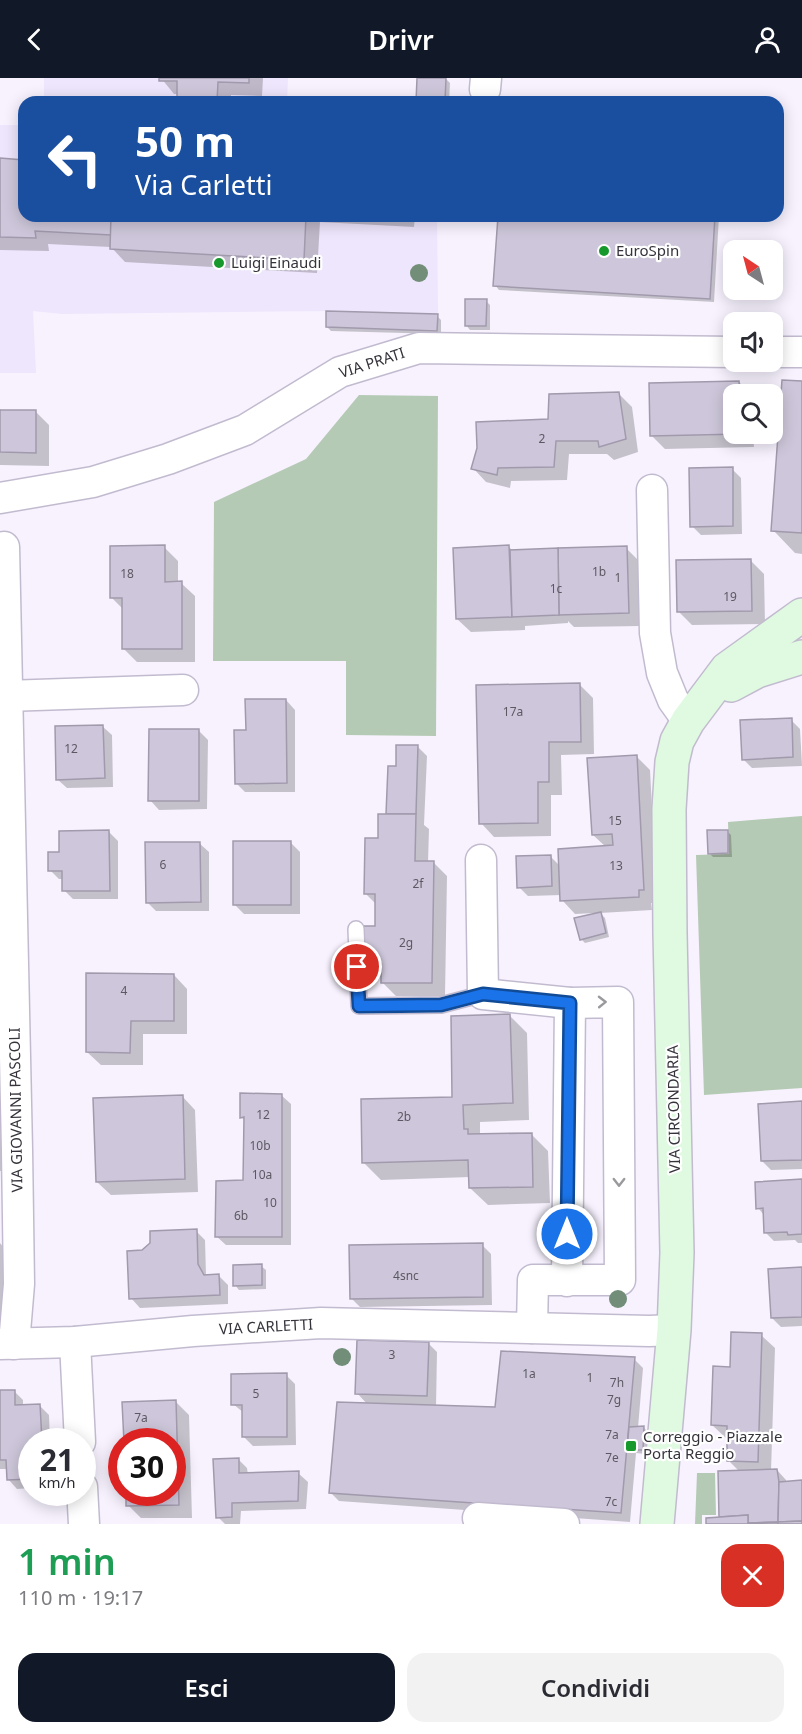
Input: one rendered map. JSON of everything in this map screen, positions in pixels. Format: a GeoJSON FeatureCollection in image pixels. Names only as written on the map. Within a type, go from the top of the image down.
{"type":"FeatureCollection","features":[{"type":"Feature","properties":{"kind":"main road","name":"VIA CIRCONDARIA"},"geometry":{"type":"LineString","coordinates":[[657,1524],[674,1330],[677,1253],[669,800],[672,762],[677,741],[727,669],[802,615]]}},
{"type":"Feature","properties":{"kind":"main road"},"geometry":{"type":"LineString","coordinates":[[696,711],[757,671],[802,657]]}},
{"type":"Feature","properties":{"kind":"street","name":"VIA PRATI"},"geometry":{"type":"LineString","coordinates":[[0,498],[93,482],[168,459],[245,430],[340,372],[419,348],[723,352]]}},
{"type":"Feature","properties":{"kind":"street"},"geometry":{"type":"LineString","coordinates":[[783,352],[802,352]]}},
{"type":"Feature","properties":{"kind":"street"},"geometry":{"type":"LineString","coordinates":[[652,490],[655,633],[662,673],[674,700],[696,711]]}},
{"type":"Feature","properties":{"kind":"street","name":"VIA GIOVANNI PASCOLI"},"geometry":{"type":"LineString","coordinates":[[4,547],[19,1284],[7,1344]]}},
{"type":"Feature","properties":{"kind":"street"},"geometry":{"type":"LineString","coordinates":[[6,696],[183,690]]}},
{"type":"Feature","properties":{"kind":"street"},"geometry":{"type":"LineString","coordinates":[[481,860],[483,994],[570,1003],[618,1002],[620,1280],[533,1280],[532,1328]]}},
{"type":"Feature","properties":{"kind":"street"},"geometry":{"type":"LineString","coordinates":[[567,1281],[570,1003]]}},
{"type":"Feature","properties":{"kind":"street","name":"VIA CARLETTI"},"geometry":{"type":"LineString","coordinates":[[7,1344],[75,1342],[193,1331],[321,1323],[674,1330]]}},
{"type":"Feature","properties":{"kind":"street"},"geometry":{"type":"LineString","coordinates":[[75,1342],[79,1428]]}},
{"type":"Feature","properties":{"kind":"street"},"geometry":{"type":"LineString","coordinates":[[83,1506],[84,1524]]}},
{"type":"Feature","properties":{"kind":"street"},"geometry":{"type":"LineString","coordinates":[[478,1518],[564,1524]]}},
{"type":"Feature","properties":{"kind":"lane"},"geometry":{"type":"LineString","coordinates":[[356,929],[359,1006],[441,1005],[483,994]]}},
{"type":"Feature","properties":{"kind":"shaded area"},"geometry":{"type":"Polygon","coordinates":[[[44,78],[288,78],[287,96],[44,96],[44,78]]]}},
{"type":"Feature","properties":{"kind":"shaded area","name":"Luigi Einaudi"},"geometry":{"type":"Polygon","coordinates":[[[0,125],[18,125],[18,222],[437,222],[438,314],[326,311],[62,314],[33,311],[36,373],[0,373],[0,125]]]}},
{"type":"Feature","properties":{"kind":"green space"},"geometry":{"type":"Polygon","coordinates":[[[359,395],[438,396],[436,736],[346,735],[346,661],[213,661],[214,502],[306,459],[359,395]]]}},
{"type":"Feature","properties":{"kind":"green space"},"geometry":{"type":"Polygon","coordinates":[[[802,816],[802,1088],[704,1095],[696,855],[729,854],[728,822],[802,816]]]}},
{"type":"Feature","properties":{"kind":"green space"},"geometry":{"type":"Polygon","coordinates":[[[697,1473],[715,1473],[716,1515],[702,1515],[702,1524],[695,1524],[697,1473]]]}},
{"type":"Feature","properties":{"kind":"building"},"geometry":{"type":"Polygon","coordinates":[[[159,78],[249,78],[249,83],[218,82],[217,96],[177,96],[177,81],[159,81],[159,78]]]}},
{"type":"Feature","properties":{"kind":"building"},"geometry":{"type":"Polygon","coordinates":[[[417,78],[446,78],[445,96],[416,96],[417,78]]]}},
{"type":"Feature","properties":{"kind":"building"},"geometry":{"type":"Polygon","coordinates":[[[0,158],[18,160],[18,222],[111,222],[111,235],[35,231],[36,238],[0,237],[0,158]]]}},
{"type":"Feature","properties":{"kind":"building"},"geometry":{"type":"Polygon","coordinates":[[[111,222],[306,222],[304,260],[110,249],[111,222]]]}},
{"type":"Feature","properties":{"kind":"building","name":"EuroSpin"},"geometry":{"type":"Polygon","coordinates":[[[498,222],[715,222],[710,299],[493,286],[498,222]]]}},
{"type":"Feature","properties":{"kind":"building"},"geometry":{"type":"Polygon","coordinates":[[[465,299],[487,299],[486,326],[465,326],[465,299]]]}},
{"type":"Feature","properties":{"kind":"building"},"geometry":{"type":"Polygon","coordinates":[[[326,311],[438,314],[437,331],[326,327],[326,311]]]}},
{"type":"Feature","properties":{"kind":"building"},"geometry":{"type":"Polygon","coordinates":[[[782,380],[802,381],[802,533],[771,531],[777,444],[783,444],[782,380]]]}},
{"type":"Feature","properties":{"kind":"building"},"geometry":{"type":"Polygon","coordinates":[[[739,381],[739,384],[723,384],[723,434],[650,436],[649,383],[739,381]]]}},
{"type":"Feature","properties":{"kind":"building"},"geometry":{"type":"Polygon","coordinates":[[[619,392],[626,439],[599,447],[598,441],[556,441],[554,467],[498,468],[497,475],[471,469],[477,448],[476,422],[548,419],[549,394],[619,392]]]}},
{"type":"Feature","properties":{"kind":"building"},"geometry":{"type":"Polygon","coordinates":[[[0,410],[36,410],[36,453],[0,452],[0,410]]]}},
{"type":"Feature","properties":{"kind":"building"},"geometry":{"type":"Polygon","coordinates":[[[733,467],[733,526],[690,527],[689,468],[733,467]]]}},
{"type":"Feature","properties":{"kind":"building"},"geometry":{"type":"Polygon","coordinates":[[[165,545],[165,582],[182,581],[182,649],[122,649],[122,598],[110,598],[110,546],[165,545]]]}},
{"type":"Feature","properties":{"kind":"building"},"geometry":{"type":"Polygon","coordinates":[[[509,545],[512,617],[456,619],[453,548],[509,545]]]}},
{"type":"Feature","properties":{"kind":"building"},"geometry":{"type":"Polygon","coordinates":[[[627,546],[629,613],[559,615],[558,548],[627,546]]]}},
{"type":"Feature","properties":{"kind":"building"},"geometry":{"type":"Polygon","coordinates":[[[558,548],[559,615],[512,617],[510,550],[558,548]]]}},
{"type":"Feature","properties":{"kind":"building"},"geometry":{"type":"Polygon","coordinates":[[[751,559],[752,611],[677,612],[676,560],[751,559]]]}},
{"type":"Feature","properties":{"kind":"building"},"geometry":{"type":"Polygon","coordinates":[[[580,683],[581,742],[549,742],[549,782],[538,782],[538,823],[479,824],[476,685],[580,683]]]}},
{"type":"Feature","properties":{"kind":"building"},"geometry":{"type":"Polygon","coordinates":[[[245,699],[286,699],[287,783],[235,784],[234,730],[246,730],[245,699]]]}},
{"type":"Feature","properties":{"kind":"building"},"geometry":{"type":"Polygon","coordinates":[[[792,718],[793,757],[742,760],[740,720],[792,718]]]}},
{"type":"Feature","properties":{"kind":"building"},"geometry":{"type":"Polygon","coordinates":[[[103,725],[105,778],[56,780],[55,726],[103,725]]]}},
{"type":"Feature","properties":{"kind":"building"},"geometry":{"type":"Polygon","coordinates":[[[149,729],[199,729],[199,801],[148,801],[149,729]]]}},
{"type":"Feature","properties":{"kind":"building"},"geometry":{"type":"Polygon","coordinates":[[[396,745],[418,745],[416,814],[386,814],[388,766],[396,766],[396,745]]]}},
{"type":"Feature","properties":{"kind":"building"},"geometry":{"type":"Polygon","coordinates":[[[637,755],[644,890],[639,890],[639,897],[560,901],[558,849],[613,845],[612,834],[592,835],[587,758],[637,755]]]}},
{"type":"Feature","properties":{"kind":"building"},"geometry":{"type":"Polygon","coordinates":[[[378,814],[416,814],[415,861],[434,861],[432,983],[381,983],[381,964],[361,964],[362,926],[375,926],[375,894],[364,894],[365,838],[378,838],[378,814]]]}},
{"type":"Feature","properties":{"kind":"building"},"geometry":{"type":"Polygon","coordinates":[[[109,830],[110,891],[62,891],[62,871],[48,871],[48,852],[59,852],[59,831],[109,830]]]}},
{"type":"Feature","properties":{"kind":"building"},"geometry":{"type":"Polygon","coordinates":[[[707,830],[728,830],[728,853],[708,854],[707,830]]]}},
{"type":"Feature","properties":{"kind":"building"},"geometry":{"type":"Polygon","coordinates":[[[233,841],[291,841],[291,905],[233,905],[233,841]]]}},
{"type":"Feature","properties":{"kind":"building"},"geometry":{"type":"Polygon","coordinates":[[[145,842],[200,842],[201,902],[146,903],[145,842]]]}},
{"type":"Feature","properties":{"kind":"building"},"geometry":{"type":"Polygon","coordinates":[[[551,855],[552,886],[517,888],[516,856],[551,855]]]}},
{"type":"Feature","properties":{"kind":"building"},"geometry":{"type":"Polygon","coordinates":[[[601,912],[606,933],[580,940],[574,918],[601,912]]]}},
{"type":"Feature","properties":{"kind":"building"},"geometry":{"type":"Polygon","coordinates":[[[86,973],[174,974],[174,1021],[131,1021],[130,1053],[86,1052],[86,973]]]}},
{"type":"Feature","properties":{"kind":"building"},"geometry":{"type":"Polygon","coordinates":[[[510,1014],[513,1103],[463,1105],[464,1129],[468,1129],[468,1134],[532,1133],[533,1187],[469,1188],[468,1160],[362,1163],[361,1099],[452,1097],[451,1016],[510,1014]]]}},
{"type":"Feature","properties":{"kind":"building"},"geometry":{"type":"Polygon","coordinates":[[[240,1093],[282,1094],[282,1237],[215,1237],[216,1181],[243,1180],[244,1117],[240,1118],[240,1093]]]}},
{"type":"Feature","properties":{"kind":"building"},"geometry":{"type":"Polygon","coordinates":[[[183,1095],[185,1179],[96,1182],[93,1098],[183,1095]]]}},
{"type":"Feature","properties":{"kind":"building"},"geometry":{"type":"Polygon","coordinates":[[[802,1101],[802,1160],[761,1161],[758,1104],[802,1101]]]}},
{"type":"Feature","properties":{"kind":"building"},"geometry":{"type":"Polygon","coordinates":[[[802,1179],[802,1234],[764,1233],[763,1208],[756,1209],[755,1182],[802,1179]]]}},
{"type":"Feature","properties":{"kind":"building"},"geometry":{"type":"Polygon","coordinates":[[[197,1229],[198,1264],[204,1275],[219,1274],[220,1295],[129,1299],[127,1251],[142,1250],[150,1243],[150,1231],[197,1229]]]}},
{"type":"Feature","properties":{"kind":"building"},"geometry":{"type":"Polygon","coordinates":[[[483,1243],[483,1297],[350,1299],[349,1245],[483,1243]]]}},
{"type":"Feature","properties":{"kind":"building"},"geometry":{"type":"Polygon","coordinates":[[[262,1264],[262,1285],[233,1286],[233,1265],[262,1264]]]}},
{"type":"Feature","properties":{"kind":"building"},"geometry":{"type":"Polygon","coordinates":[[[802,1267],[802,1317],[771,1318],[768,1269],[802,1267]]]}},
{"type":"Feature","properties":{"kind":"building"},"geometry":{"type":"Polygon","coordinates":[[[731,1332],[762,1333],[758,1462],[727,1461],[727,1426],[711,1425],[713,1366],[730,1367],[731,1332]]]}},
{"type":"Feature","properties":{"kind":"building"},"geometry":{"type":"Polygon","coordinates":[[[357,1340],[429,1342],[427,1396],[355,1394],[357,1340]]]}},
{"type":"Feature","properties":{"kind":"building"},"geometry":{"type":"Polygon","coordinates":[[[501,1351],[635,1357],[621,1513],[329,1493],[337,1402],[495,1407],[501,1351]]]}},
{"type":"Feature","properties":{"kind":"building"},"geometry":{"type":"Polygon","coordinates":[[[287,1373],[287,1437],[242,1437],[242,1405],[231,1405],[231,1374],[287,1373]]]}},
{"type":"Feature","properties":{"kind":"building"},"geometry":{"type":"Polygon","coordinates":[[[0,1390],[15,1390],[15,1405],[40,1404],[41,1428],[18,1428],[18,1480],[7,1480],[6,1460],[0,1460],[0,1390]]]}},
{"type":"Feature","properties":{"kind":"building"},"geometry":{"type":"Polygon","coordinates":[[[176,1400],[177,1428],[123,1428],[122,1402],[176,1400]]]}},
{"type":"Feature","properties":{"kind":"building"},"geometry":{"type":"Polygon","coordinates":[[[644,1426],[643,1450],[627,1450],[629,1427],[644,1426]]]}},
{"type":"Feature","properties":{"kind":"building"},"geometry":{"type":"Polygon","coordinates":[[[239,1458],[239,1473],[299,1471],[298,1501],[232,1503],[232,1517],[216,1518],[213,1459],[239,1458]]]}},
{"type":"Feature","properties":{"kind":"building"},"geometry":{"type":"Polygon","coordinates":[[[777,1469],[778,1522],[748,1523],[748,1515],[719,1517],[718,1471],[777,1469]]]}},
{"type":"Feature","properties":{"kind":"building"},"geometry":{"type":"Polygon","coordinates":[[[802,1480],[802,1521],[778,1522],[779,1482],[802,1480]]]}},
{"type":"Feature","properties":{"kind":"building"},"geometry":{"type":"Polygon","coordinates":[[[748,1515],[748,1524],[706,1524],[706,1518],[748,1515]]]}},
{"type":"Feature","properties":{"kind":"building"},"geometry":{"type":"Polygon","coordinates":[[[802,1521],[802,1524],[778,1524],[778,1522],[802,1521]]]}},
{"type":"Feature","properties":{"kind":"building"},"geometry":{"type":"Polygon","coordinates":[[[778,1522],[778,1524],[748,1524],[748,1523],[778,1522]]]}},
{"type":"Feature","properties":{"kind":"place","name":"EuroSpin"},"geometry":{"type":"Point","coordinates":[604,251]}},
{"type":"Feature","properties":{"kind":"place","name":"Luigi Einaudi"},"geometry":{"type":"Point","coordinates":[219,263]}},
{"type":"Feature","properties":{"kind":"place","name":"Correggio - Piazzale Porta Reggio"},"geometry":{"type":"Point","coordinates":[631,1446]}},
{"type":"Feature","properties":{"kind":"route"},"geometry":{"type":"LineString","coordinates":[[357,967],[359,1006],[441,1005],[483,994],[570,1003],[567,1234]]}}]}
